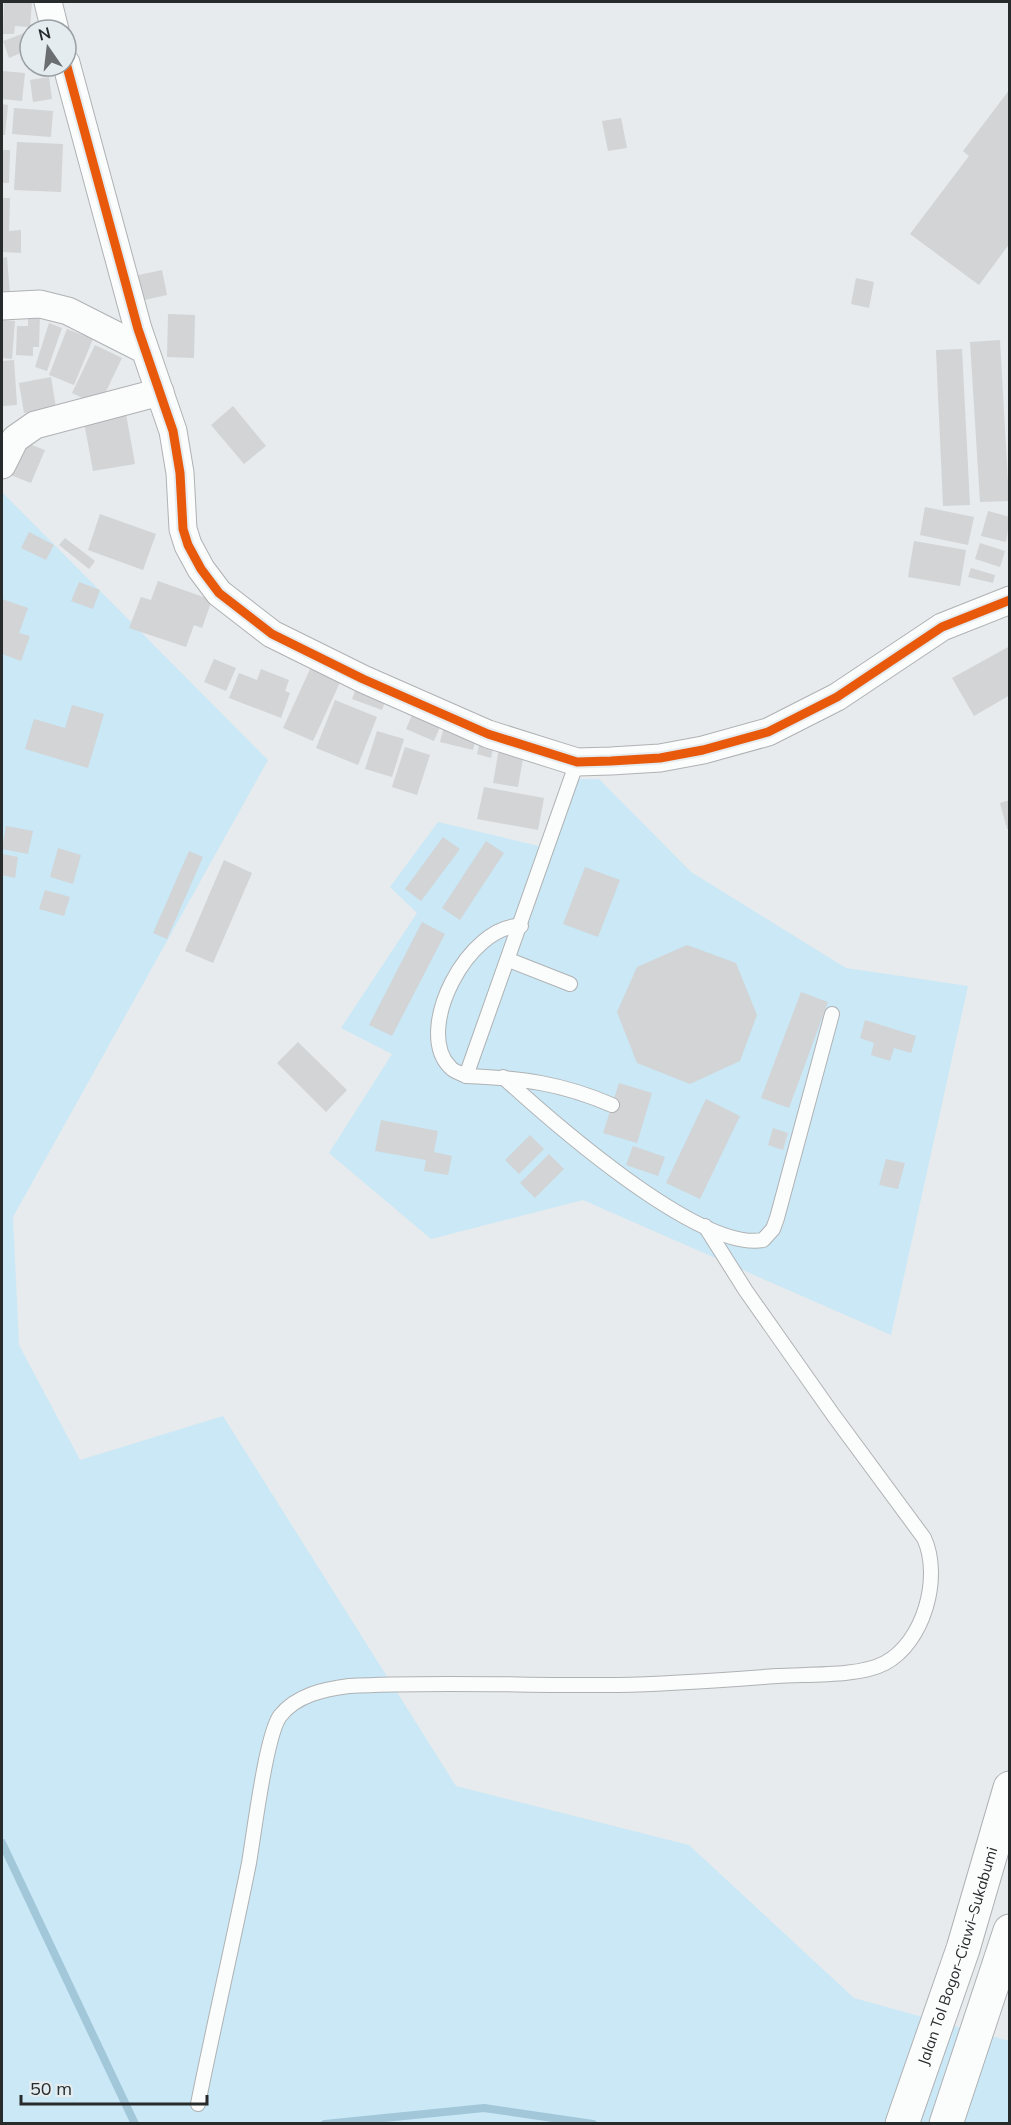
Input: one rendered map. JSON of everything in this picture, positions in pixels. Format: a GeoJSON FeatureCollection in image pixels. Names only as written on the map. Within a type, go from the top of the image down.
{"type":"FeatureCollection","features":[{"type":"Feature","properties":{"kind":"highway","name":"Jalan Tol Bogor–Ciawi–Sukabumi"},"geometry":{"type":"LineString","coordinates":[[902,2124],[963,1949],[1010,1788]]}},
{"type":"Feature","properties":{"kind":"highway"},"geometry":{"type":"LineString","coordinates":[[946,2124],[1010,1931]]}},
{"type":"Feature","properties":{"kind":"street"},"geometry":{"type":"LineString","coordinates":[[48,2],[52,18]]}},
{"type":"Feature","properties":{"kind":"street"},"geometry":{"type":"LineString","coordinates":[[70,78],[143,349],[171,423],[177,452],[183,529],[194,557],[219,593],[272,634],[363,679],[488,734],[577,762],[660,758],[760,735],[837,697],[942,627],[1010,600]]}},
{"type":"Feature","properties":{"kind":"street"},"geometry":{"type":"LineString","coordinates":[[2,306],[40,303],[68,310],[143,349]]}},
{"type":"Feature","properties":{"kind":"street"},"geometry":{"type":"LineString","coordinates":[[2,465],[15,439],[35,424],[160,393]]}},
{"type":"Feature","properties":{"kind":"lane"},"geometry":{"type":"LineString","coordinates":[[466,1076],[509,960],[577,762]]}},
{"type":"Feature","properties":{"kind":"lane"},"geometry":{"type":"LineString","coordinates":[[521,926],[509,926],[494,932],[478,945],[458,974],[439,1015],[438,1036],[442,1056],[452,1069],[466,1076],[503,1077],[575,1089],[612,1105]]}},
{"type":"Feature","properties":{"kind":"lane"},"geometry":{"type":"LineString","coordinates":[[509,960],[570,984]]}},
{"type":"Feature","properties":{"kind":"lane"},"geometry":{"type":"LineString","coordinates":[[503,1077],[606,1165],[658,1201],[705,1226],[737,1238],[756,1241],[768,1237],[773,1229],[832,1014]]}},
{"type":"Feature","properties":{"kind":"lane"},"geometry":{"type":"LineString","coordinates":[[198,2104],[248,1866],[271,1739],[280,1716],[297,1702],[326,1689],[371,1685],[682,1683],[853,1671],[885,1663],[894,1657],[912,1635],[932,1587],[932,1562],[924,1538],[746,1291],[705,1226]]}},
{"type":"Feature","properties":{"kind":"shaded area"},"geometry":{"type":"Polygon","coordinates":[[[2,492],[268,760],[13,1217],[19,1345],[80,1460],[223,1416],[456,1786],[689,1845],[854,1998],[1009,2041],[1010,2123],[2,2124],[2,492]]]}},
{"type":"Feature","properties":{"kind":"shaded area"},"geometry":{"type":"Polygon","coordinates":[[[565,779],[599,779],[691,872],[846,968],[968,986],[891,1335],[583,1200],[431,1239],[329,1153],[392,1054],[341,1028],[417,913],[390,887],[438,822],[539,846],[565,779]]]}},
{"type":"Feature","properties":{"kind":"building"},"geometry":{"type":"Polygon","coordinates":[[[4,2],[32,2],[31,18],[18,18],[18,26],[15,26],[14,34],[3,34],[4,2]]]}},
{"type":"Feature","properties":{"kind":"building"},"geometry":{"type":"Polygon","coordinates":[[[18,35],[18,54],[9,58],[3,41],[18,35]]]}},
{"type":"Feature","properties":{"kind":"building"},"geometry":{"type":"Polygon","coordinates":[[[2,71],[18,72],[18,78],[24,78],[22,101],[2,99],[2,71]]]}},
{"type":"Feature","properties":{"kind":"building"},"geometry":{"type":"Polygon","coordinates":[[[49,78],[52,99],[33,102],[30,80],[49,78]]]}},
{"type":"Feature","properties":{"kind":"building"},"geometry":{"type":"Polygon","coordinates":[[[1010,89],[1010,243],[979,285],[910,234],[969,156],[963,151],[1010,89]]]}},
{"type":"Feature","properties":{"kind":"building"},"geometry":{"type":"Polygon","coordinates":[[[2,104],[8,105],[5,135],[2,135],[2,104]]]}},
{"type":"Feature","properties":{"kind":"building"},"geometry":{"type":"Polygon","coordinates":[[[14,108],[53,111],[51,137],[12,134],[14,108]]]}},
{"type":"Feature","properties":{"kind":"building"},"geometry":{"type":"Polygon","coordinates":[[[621,118],[627,148],[608,151],[602,121],[621,118]]]}},
{"type":"Feature","properties":{"kind":"building"},"geometry":{"type":"Polygon","coordinates":[[[17,142],[63,144],[61,192],[14,190],[17,142]]]}},
{"type":"Feature","properties":{"kind":"building"},"geometry":{"type":"Polygon","coordinates":[[[2,150],[10,150],[9,183],[2,183],[2,150]]]}},
{"type":"Feature","properties":{"kind":"building"},"geometry":{"type":"Polygon","coordinates":[[[2,198],[10,198],[9,231],[21,230],[21,253],[2,252],[2,198]]]}},
{"type":"Feature","properties":{"kind":"building"},"geometry":{"type":"Polygon","coordinates":[[[7,257],[10,294],[2,295],[2,258],[7,257]]]}},
{"type":"Feature","properties":{"kind":"building"},"geometry":{"type":"Polygon","coordinates":[[[162,270],[167,295],[131,303],[125,278],[162,270]]]}},
{"type":"Feature","properties":{"kind":"building"},"geometry":{"type":"Polygon","coordinates":[[[856,278],[874,282],[869,308],[851,304],[856,278]]]}},
{"type":"Feature","properties":{"kind":"building"},"geometry":{"type":"Polygon","coordinates":[[[28,312],[40,313],[39,347],[33,347],[33,356],[16,355],[17,326],[28,326],[28,312]]]}},
{"type":"Feature","properties":{"kind":"building"},"geometry":{"type":"Polygon","coordinates":[[[168,314],[195,315],[194,358],[167,357],[168,314]]]}},
{"type":"Feature","properties":{"kind":"building"},"geometry":{"type":"Polygon","coordinates":[[[2,320],[15,321],[12,359],[2,358],[2,320]]]}},
{"type":"Feature","properties":{"kind":"building"},"geometry":{"type":"Polygon","coordinates":[[[49,323],[62,328],[47,371],[35,367],[49,323]]]}},
{"type":"Feature","properties":{"kind":"building"},"geometry":{"type":"Polygon","coordinates":[[[67,329],[93,339],[74,385],[49,375],[67,329]]]}},
{"type":"Feature","properties":{"kind":"building"},"geometry":{"type":"Polygon","coordinates":[[[1000,340],[1009,501],[980,502],[970,342],[1000,340]]]}},
{"type":"Feature","properties":{"kind":"building"},"geometry":{"type":"Polygon","coordinates":[[[95,345],[122,358],[99,406],[72,393],[95,345]]]}},
{"type":"Feature","properties":{"kind":"building"},"geometry":{"type":"Polygon","coordinates":[[[962,349],[970,505],[943,506],[936,350],[962,349]]]}},
{"type":"Feature","properties":{"kind":"building"},"geometry":{"type":"Polygon","coordinates":[[[14,360],[17,405],[2,406],[2,361],[14,360]]]}},
{"type":"Feature","properties":{"kind":"building"},"geometry":{"type":"Polygon","coordinates":[[[51,377],[56,408],[24,413],[19,383],[51,377]]]}},
{"type":"Feature","properties":{"kind":"building"},"geometry":{"type":"Polygon","coordinates":[[[233,406],[266,446],[244,464],[211,425],[233,406]]]}},
{"type":"Feature","properties":{"kind":"building"},"geometry":{"type":"Polygon","coordinates":[[[126,414],[135,464],[93,471],[84,422],[126,414]]]}},
{"type":"Feature","properties":{"kind":"building"},"geometry":{"type":"Polygon","coordinates":[[[21,441],[45,450],[31,483],[8,474],[21,441]]]}},
{"type":"Feature","properties":{"kind":"building"},"geometry":{"type":"Polygon","coordinates":[[[925,507],[974,517],[968,545],[920,535],[925,507]]]}},
{"type":"Feature","properties":{"kind":"building"},"geometry":{"type":"Polygon","coordinates":[[[988,511],[1010,517],[1006,542],[981,536],[988,511]]]}},
{"type":"Feature","properties":{"kind":"building"},"geometry":{"type":"Polygon","coordinates":[[[100,514],[156,534],[143,570],[88,550],[100,514]]]}},
{"type":"Feature","properties":{"kind":"building"},"geometry":{"type":"Polygon","coordinates":[[[29,532],[54,545],[46,560],[21,548],[29,532]]]}},
{"type":"Feature","properties":{"kind":"building"},"geometry":{"type":"Polygon","coordinates":[[[65,538],[95,561],[89,569],[59,545],[65,538]]]}},
{"type":"Feature","properties":{"kind":"building"},"geometry":{"type":"Polygon","coordinates":[[[914,541],[966,550],[960,586],[908,577],[914,541]]]}},
{"type":"Feature","properties":{"kind":"building"},"geometry":{"type":"Polygon","coordinates":[[[980,543],[1005,551],[1000,567],[975,559],[980,543]]]}},
{"type":"Feature","properties":{"kind":"building"},"geometry":{"type":"Polygon","coordinates":[[[971,568],[995,575],[993,583],[968,577],[971,568]]]}},
{"type":"Feature","properties":{"kind":"building"},"geometry":{"type":"Polygon","coordinates":[[[158,581],[212,600],[202,628],[194,625],[186,647],[129,628],[141,597],[151,600],[158,581]]]}},
{"type":"Feature","properties":{"kind":"building"},"geometry":{"type":"Polygon","coordinates":[[[79,582],[100,590],[93,609],[71,601],[79,582]]]}},
{"type":"Feature","properties":{"kind":"building"},"geometry":{"type":"Polygon","coordinates":[[[2,599],[28,608],[19,633],[30,636],[21,661],[2,654],[2,599]]]}},
{"type":"Feature","properties":{"kind":"building"},"geometry":{"type":"Polygon","coordinates":[[[1010,646],[1010,695],[974,716],[952,678],[1010,646]]]}},
{"type":"Feature","properties":{"kind":"building"},"geometry":{"type":"Polygon","coordinates":[[[214,659],[236,668],[226,691],[204,682],[214,659]]]}},
{"type":"Feature","properties":{"kind":"building"},"geometry":{"type":"Polygon","coordinates":[[[312,665],[342,678],[313,741],[283,728],[312,665]]]}},
{"type":"Feature","properties":{"kind":"building"},"geometry":{"type":"Polygon","coordinates":[[[261,669],[289,680],[285,691],[290,693],[281,718],[229,698],[239,673],[257,680],[261,669]]]}},
{"type":"Feature","properties":{"kind":"building"},"geometry":{"type":"Polygon","coordinates":[[[358,683],[388,694],[382,710],[352,699],[358,683]]]}},
{"type":"Feature","properties":{"kind":"building"},"geometry":{"type":"Polygon","coordinates":[[[335,700],[377,717],[358,765],[316,748],[335,700]]]}},
{"type":"Feature","properties":{"kind":"building"},"geometry":{"type":"Polygon","coordinates":[[[72,705],[104,714],[88,768],[25,749],[34,719],[65,728],[72,705]]]}},
{"type":"Feature","properties":{"kind":"building"},"geometry":{"type":"Polygon","coordinates":[[[414,711],[442,722],[434,741],[406,729],[414,711]]]}},
{"type":"Feature","properties":{"kind":"building"},"geometry":{"type":"Polygon","coordinates":[[[445,723],[478,731],[473,750],[440,742],[445,723]]]}},
{"type":"Feature","properties":{"kind":"building"},"geometry":{"type":"Polygon","coordinates":[[[377,731],[404,739],[392,777],[365,769],[377,731]]]}},
{"type":"Feature","properties":{"kind":"building"},"geometry":{"type":"Polygon","coordinates":[[[481,737],[495,740],[491,758],[477,754],[481,737]]]}},
{"type":"Feature","properties":{"kind":"building"},"geometry":{"type":"Polygon","coordinates":[[[500,743],[525,747],[518,787],[493,783],[500,743]]]}},
{"type":"Feature","properties":{"kind":"building"},"geometry":{"type":"Polygon","coordinates":[[[405,747],[430,755],[417,795],[392,787],[405,747]]]}},
{"type":"Feature","properties":{"kind":"building"},"geometry":{"type":"Polygon","coordinates":[[[484,787],[544,798],[538,830],[477,819],[484,787]]]}},
{"type":"Feature","properties":{"kind":"building"},"geometry":{"type":"Polygon","coordinates":[[[1010,800],[1010,829],[1007,829],[1000,803],[1010,800]]]}},
{"type":"Feature","properties":{"kind":"building"},"geometry":{"type":"Polygon","coordinates":[[[6,826],[33,831],[28,854],[2,849],[6,826]]]}},
{"type":"Feature","properties":{"kind":"building"},"geometry":{"type":"Polygon","coordinates":[[[443,837],[460,849],[421,901],[405,889],[443,837]]]}},
{"type":"Feature","properties":{"kind":"building"},"geometry":{"type":"Polygon","coordinates":[[[486,841],[504,853],[460,920],[442,908],[486,841]]]}},
{"type":"Feature","properties":{"kind":"building"},"geometry":{"type":"Polygon","coordinates":[[[58,848],[81,855],[73,884],[50,877],[58,848]]]}},
{"type":"Feature","properties":{"kind":"building"},"geometry":{"type":"Polygon","coordinates":[[[189,851],[203,857],[167,939],[153,933],[189,851]]]}},
{"type":"Feature","properties":{"kind":"building"},"geometry":{"type":"Polygon","coordinates":[[[2,854],[18,857],[15,878],[2,875],[2,854]]]}},
{"type":"Feature","properties":{"kind":"building"},"geometry":{"type":"Polygon","coordinates":[[[224,860],[252,873],[213,963],[185,951],[224,860]]]}},
{"type":"Feature","properties":{"kind":"building"},"geometry":{"type":"Polygon","coordinates":[[[585,867],[620,880],[598,937],[563,924],[585,867]]]}},
{"type":"Feature","properties":{"kind":"building"},"geometry":{"type":"Polygon","coordinates":[[[45,890],[70,897],[64,916],[39,909],[45,890]]]}},
{"type":"Feature","properties":{"kind":"building"},"geometry":{"type":"Polygon","coordinates":[[[422,922],[445,934],[392,1036],[369,1025],[422,922]]]}},
{"type":"Feature","properties":{"kind":"building"},"geometry":{"type":"Polygon","coordinates":[[[687,945],[736,963],[757,1015],[740,1061],[690,1084],[637,1063],[617,1012],[637,967],[687,945]]]}},
{"type":"Feature","properties":{"kind":"building"},"geometry":{"type":"Polygon","coordinates":[[[801,992],[828,1002],[789,1108],[761,1098],[801,992]]]}},
{"type":"Feature","properties":{"kind":"building"},"geometry":{"type":"Polygon","coordinates":[[[865,1020],[916,1036],[911,1053],[894,1048],[890,1061],[871,1055],[874,1043],[860,1038],[865,1020]]]}},
{"type":"Feature","properties":{"kind":"building"},"geometry":{"type":"Polygon","coordinates":[[[298,1042],[347,1090],[326,1112],[277,1063],[298,1042]]]}},
{"type":"Feature","properties":{"kind":"building"},"geometry":{"type":"Polygon","coordinates":[[[619,1083],[652,1093],[637,1143],[603,1133],[619,1083]]]}},
{"type":"Feature","properties":{"kind":"building"},"geometry":{"type":"Polygon","coordinates":[[[706,1099],[740,1116],[700,1199],[666,1183],[706,1099]]]}},
{"type":"Feature","properties":{"kind":"building"},"geometry":{"type":"Polygon","coordinates":[[[381,1120],[438,1131],[434,1152],[452,1156],[448,1175],[424,1171],[426,1160],[375,1151],[381,1120]]]}},
{"type":"Feature","properties":{"kind":"building"},"geometry":{"type":"Polygon","coordinates":[[[773,1128],[788,1133],[783,1150],[768,1145],[773,1128]]]}},
{"type":"Feature","properties":{"kind":"building"},"geometry":{"type":"Polygon","coordinates":[[[530,1135],[544,1149],[519,1174],[505,1160],[530,1135]]]}},
{"type":"Feature","properties":{"kind":"building"},"geometry":{"type":"Polygon","coordinates":[[[633,1146],[665,1157],[658,1176],[626,1165],[633,1146]]]}},
{"type":"Feature","properties":{"kind":"building"},"geometry":{"type":"Polygon","coordinates":[[[549,1154],[564,1169],[535,1198],[520,1183],[549,1154]]]}},
{"type":"Feature","properties":{"kind":"building"},"geometry":{"type":"Polygon","coordinates":[[[886,1159],[905,1163],[898,1189],[879,1185],[886,1159]]]}},
{"type":"Feature","properties":{"kind":"waterway"},"geometry":{"type":"LineString","coordinates":[[2,1843],[135,2124]]}},
{"type":"Feature","properties":{"kind":"waterway"},"geometry":{"type":"LineString","coordinates":[[325,2124],[484,2108],[593,2124]]}},
{"type":"Feature","properties":{"kind":"cycle path"},"geometry":{"type":"LineString","coordinates":[[70,78],[138,329],[173,431],[180,473],[183,529],[188,545],[201,569],[219,593],[272,634],[363,679],[488,734],[577,762],[611,761],[660,758],[703,750],[768,732],[837,697],[942,627],[1010,600]]}}]}
